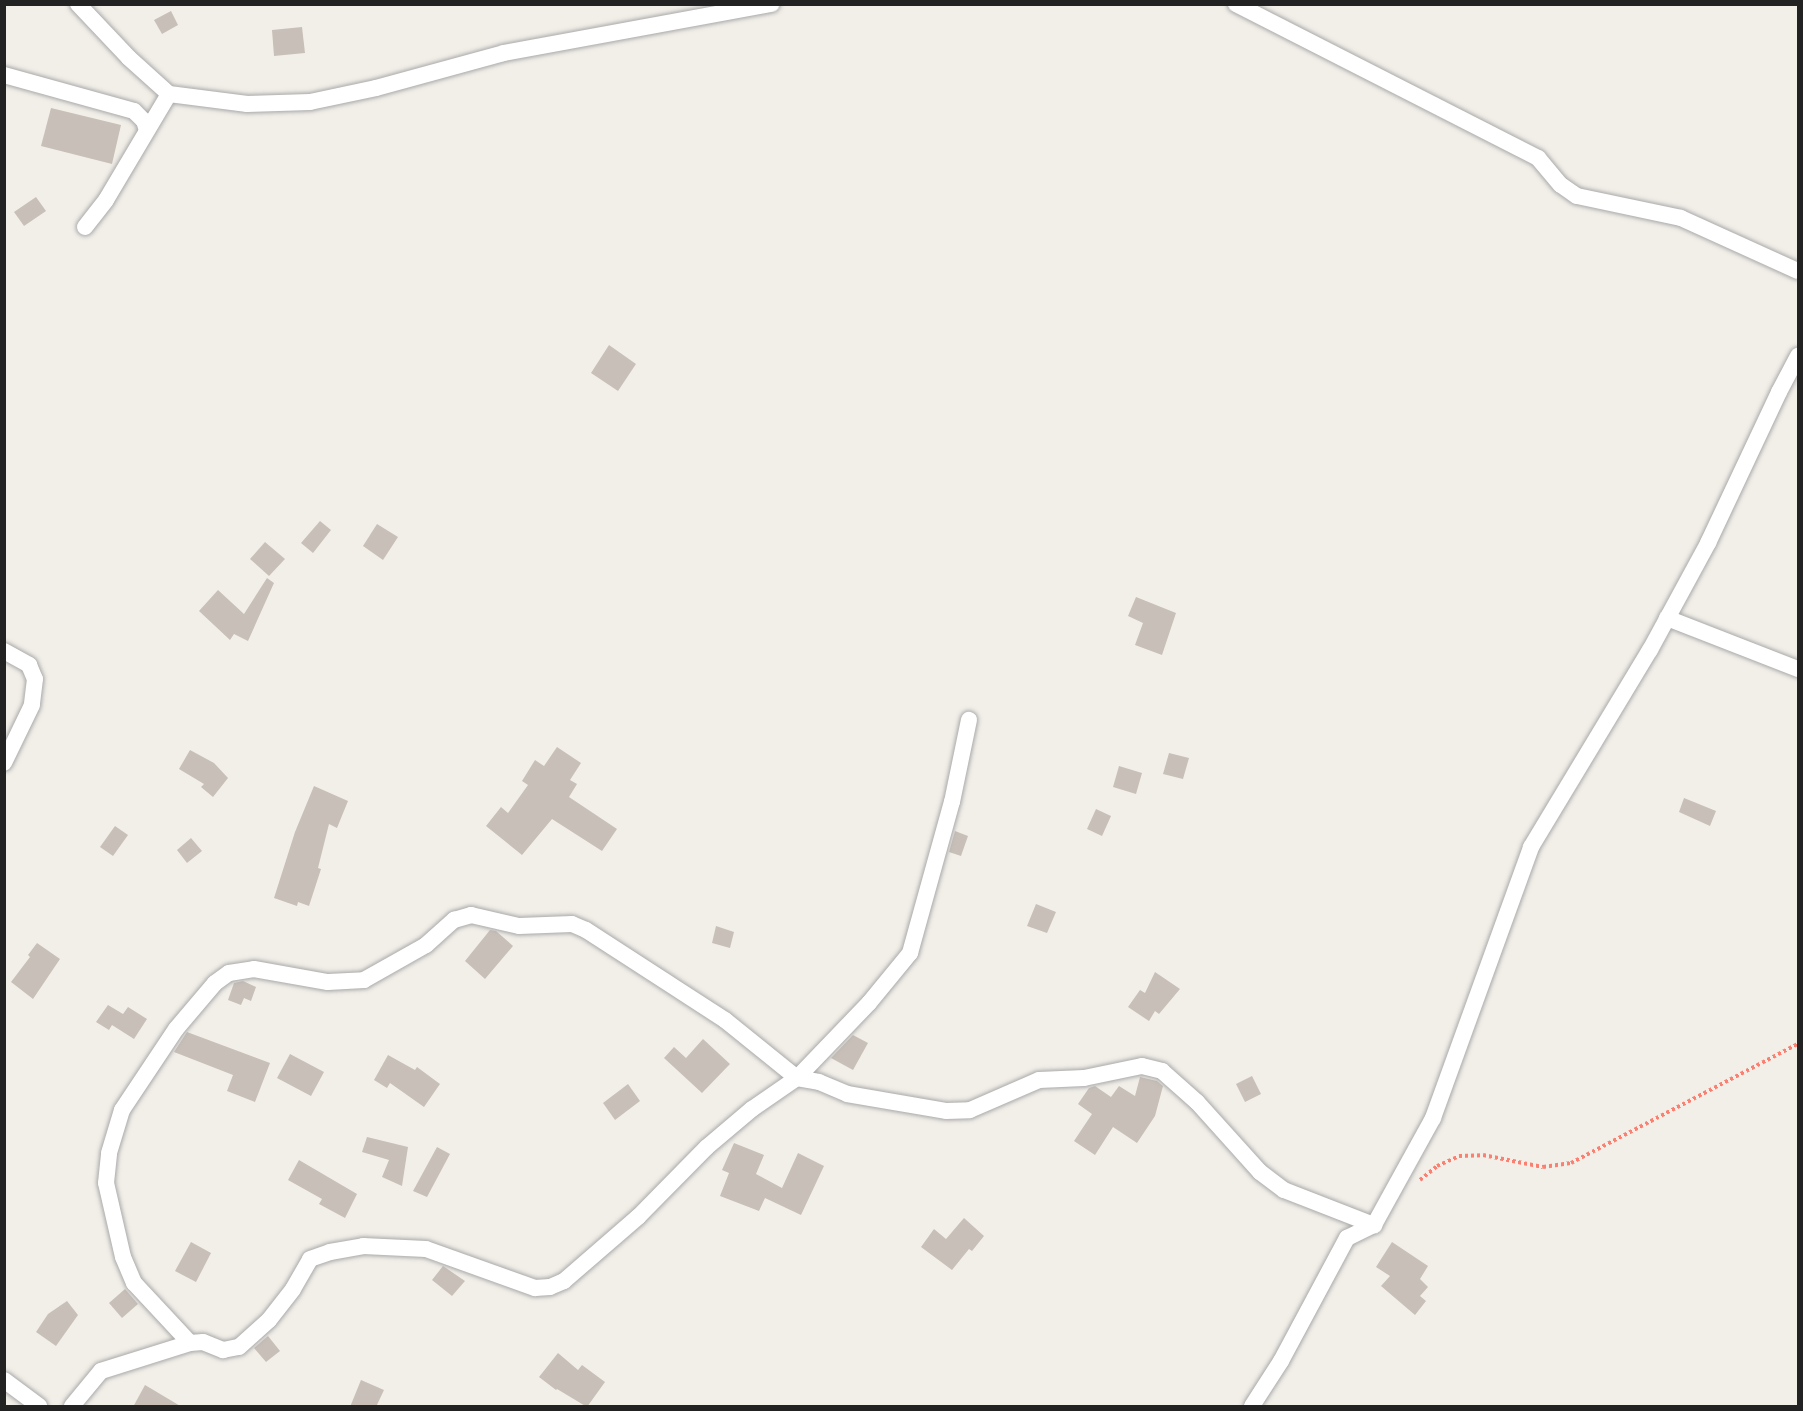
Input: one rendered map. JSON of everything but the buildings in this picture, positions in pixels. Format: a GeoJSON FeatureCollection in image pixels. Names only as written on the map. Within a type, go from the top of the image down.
{"type":"FeatureCollection","features":[{"type":"Feature","properties":{"kind":"street"},"geometry":{"type":"LineString","coordinates":[[78,4],[129,58],[169,94],[247,104],[310,102],[376,88],[504,53],[772,4]]}},
{"type":"Feature","properties":{"kind":"street"},"geometry":{"type":"LineString","coordinates":[[1236,4],[1538,158],[1561,185],[1577,196],[1680,218],[1798,271]]}},
{"type":"Feature","properties":{"kind":"street"},"geometry":{"type":"LineString","coordinates":[[4,75],[134,111],[144,121],[147,130]]}},
{"type":"Feature","properties":{"kind":"street"},"geometry":{"type":"LineString","coordinates":[[85,226],[106,200],[169,94]]}},
{"type":"Feature","properties":{"kind":"street"},"geometry":{"type":"LineString","coordinates":[[1252,1407],[1281,1361],[1347,1238],[1374,1225],[1432,1118],[1531,847],[1667,618],[1708,543],[1798,356]]}},
{"type":"Feature","properties":{"kind":"street"},"geometry":{"type":"LineString","coordinates":[[1667,618],[1798,669]]}},
{"type":"Feature","properties":{"kind":"street"},"geometry":{"type":"LineString","coordinates":[[4,651],[29,665],[35,679],[32,705],[4,763]]}},
{"type":"Feature","properties":{"kind":"street"},"geometry":{"type":"LineString","coordinates":[[72,1407],[101,1371],[190,1343],[203,1342],[223,1350],[239,1347],[269,1320],[293,1289],[310,1259],[341,1250],[363,1246],[426,1248],[535,1288],[550,1287],[564,1281],[638,1217],[707,1147],[752,1108],[797,1078],[869,1003],[910,953],[952,802],[969,720]]}},
{"type":"Feature","properties":{"kind":"street"},"geometry":{"type":"LineString","coordinates":[[190,1343],[134,1283],[110,1208],[106,1183],[109,1153],[122,1110],[151,1070],[176,1029],[215,982],[229,973],[254,969],[328,982],[364,980],[426,945],[454,920],[471,915],[519,926],[572,924],[586,930],[725,1020],[797,1078],[819,1082],[847,1094],[946,1111],[970,1110],[1039,1080],[1084,1078],[1142,1066],[1162,1071],[1197,1101],[1260,1172],[1284,1190],[1374,1225]]}},
{"type":"Feature","properties":{"kind":"street"},"geometry":{"type":"LineString","coordinates":[[4,1380],[39,1407]]}},
{"type":"Feature","properties":{"kind":"path"},"geometry":{"type":"LineString","coordinates":[[1413,1186],[1437,1166],[1459,1156],[1483,1155],[1543,1167],[1571,1163],[1798,1044]]}}]}
